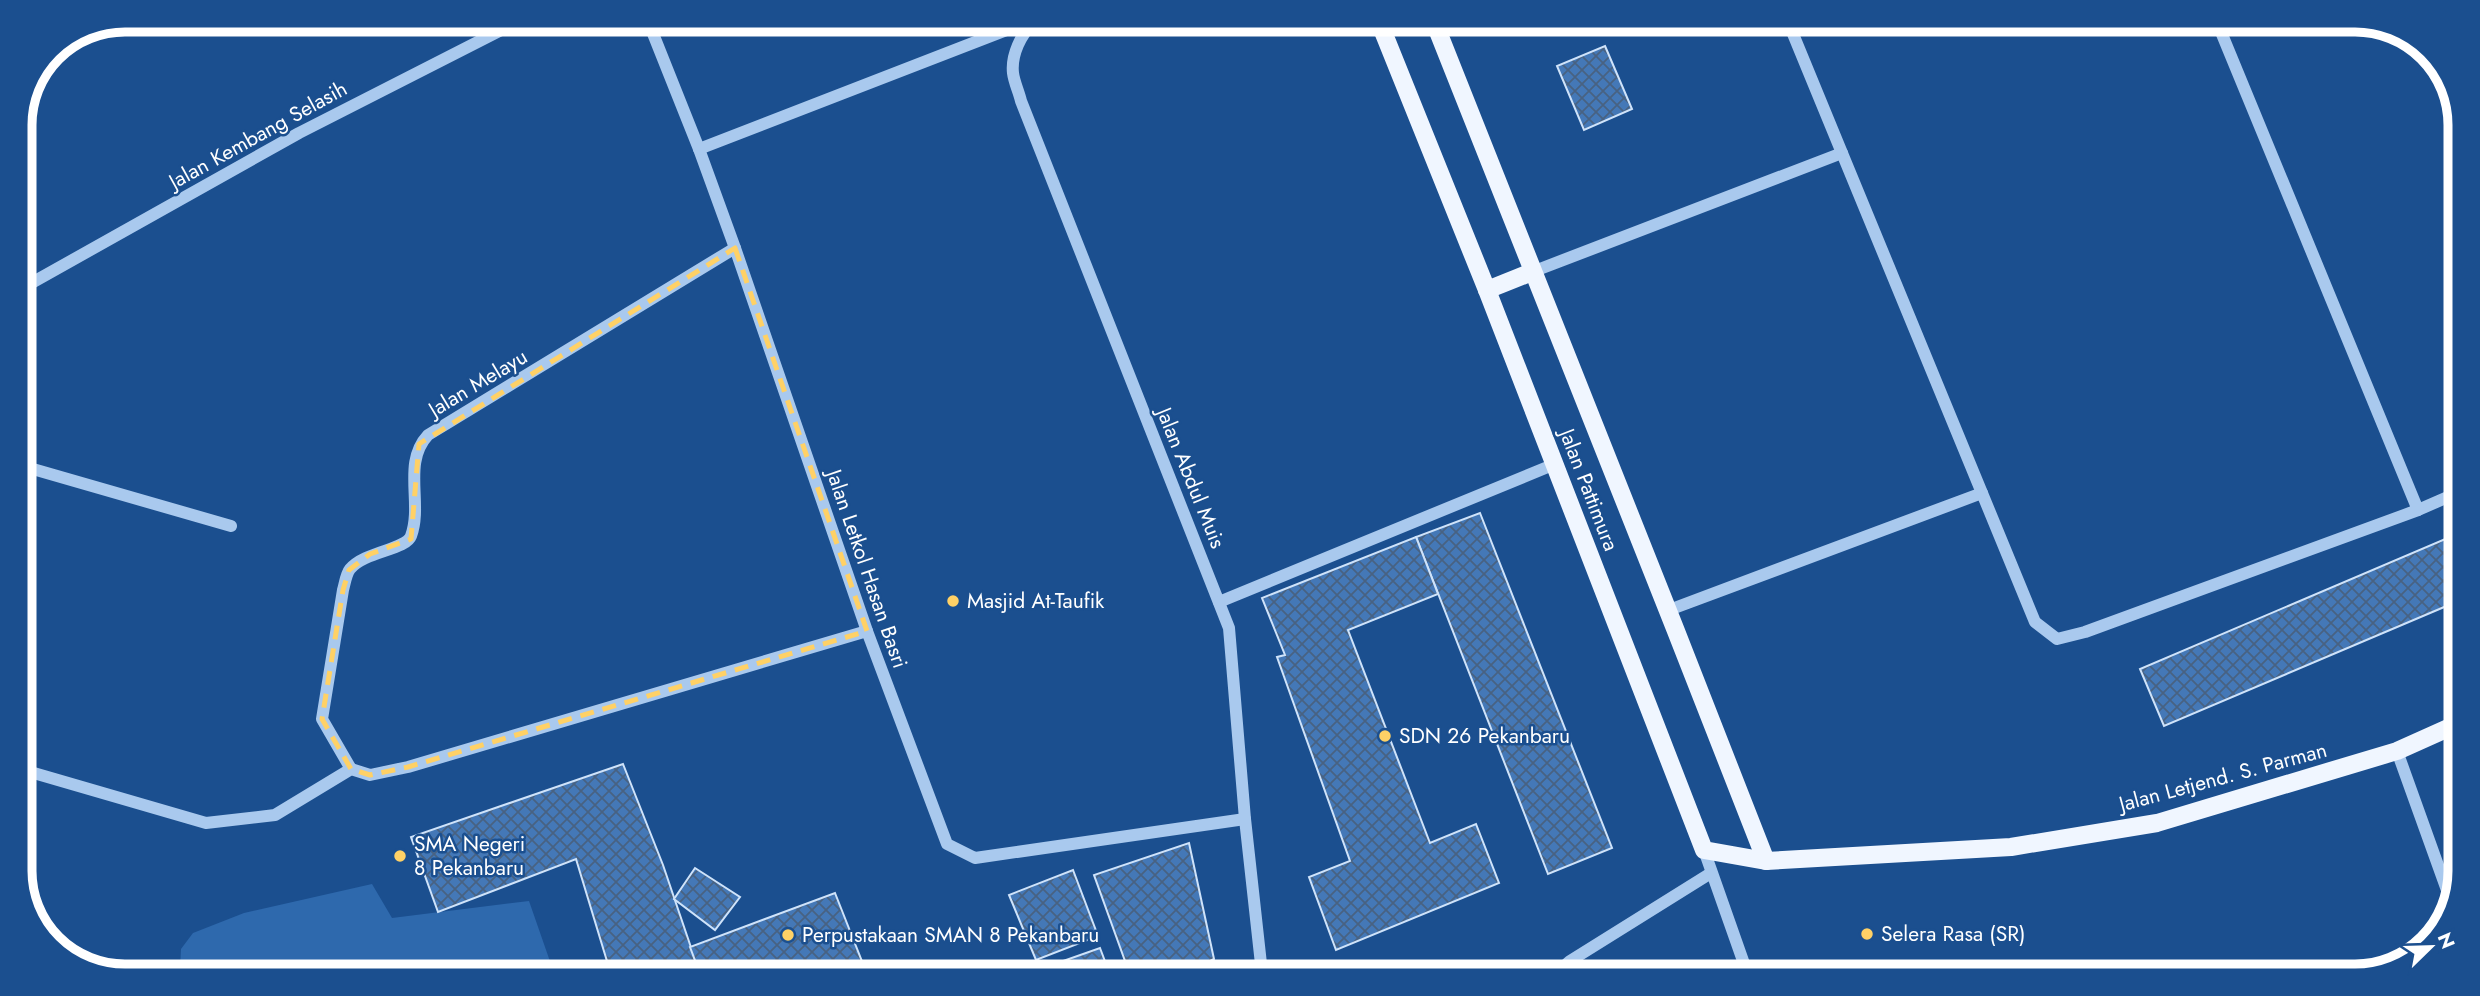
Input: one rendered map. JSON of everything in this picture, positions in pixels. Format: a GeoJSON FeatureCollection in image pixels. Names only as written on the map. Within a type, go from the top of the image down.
{"type":"FeatureCollection","features":[{"type":"Feature","properties":{"kind":"main road","name":"Jalan Pattimura"},"geometry":{"type":"LineString","coordinates":[[1383,32],[1487,290],[1704,849]]}},
{"type":"Feature","properties":{"kind":"main road","name":"Jalan Pattimura"},"geometry":{"type":"LineString","coordinates":[[1438,32],[1669,610],[1766,861]]}},
{"type":"Feature","properties":{"kind":"main road"},"geometry":{"type":"LineString","coordinates":[[1487,290],[1532,272]]}},
{"type":"Feature","properties":{"kind":"main road","name":"Jalan Letjend. S. Parman"},"geometry":{"type":"LineString","coordinates":[[1704,849],[1766,861],[2011,847],[2157,823],[2397,751],[2448,728]]}},
{"type":"Feature","properties":{"kind":"street","name":"Jalan Kembang Selasih"},"geometry":{"type":"LineString","coordinates":[[32,283],[299,133],[497,32]]}},
{"type":"Feature","properties":{"kind":"street","name":"Jalan Letkol Hasan Basri"},"geometry":{"type":"LineString","coordinates":[[652,32],[735,248],[867,631],[947,844],[975,858],[1245,819]]}},
{"type":"Feature","properties":{"kind":"street"},"geometry":{"type":"LineString","coordinates":[[699,149],[1001,32]]}},
{"type":"Feature","properties":{"kind":"street","name":"Jalan Abdul Muis"},"geometry":{"type":"LineString","coordinates":[[1024,32],[1016,49],[1013,73],[1021,101],[1229,628],[1245,819],[1261,964]]}},
{"type":"Feature","properties":{"kind":"street"},"geometry":{"type":"LineString","coordinates":[[1792,32],[2035,622],[2057,639],[2085,632],[2448,498]]}},
{"type":"Feature","properties":{"kind":"street"},"geometry":{"type":"LineString","coordinates":[[2221,32],[2418,510]]}},
{"type":"Feature","properties":{"kind":"street"},"geometry":{"type":"LineString","coordinates":[[1532,272],[1842,153]]}},
{"type":"Feature","properties":{"kind":"street","name":"Jalan Melayu"},"geometry":{"type":"LineString","coordinates":[[351,769],[322,719],[343,590],[349,570],[370,554],[402,546],[411,539],[415,457],[419,444],[428,435],[735,248]]}},
{"type":"Feature","properties":{"kind":"street"},"geometry":{"type":"LineString","coordinates":[[1219,602],[1555,464]]}},
{"type":"Feature","properties":{"kind":"street"},"geometry":{"type":"LineString","coordinates":[[32,470],[231,526]]}},
{"type":"Feature","properties":{"kind":"street"},"geometry":{"type":"LineString","coordinates":[[1669,610],[1982,493]]}},
{"type":"Feature","properties":{"kind":"street"},"geometry":{"type":"LineString","coordinates":[[32,773],[206,823],[275,815],[351,769],[370,775],[408,767],[867,631]]}},
{"type":"Feature","properties":{"kind":"street"},"geometry":{"type":"LineString","coordinates":[[2397,751],[2447,890]]}},
{"type":"Feature","properties":{"kind":"street","name":"Jalan Pattimura"},"geometry":{"type":"LineString","coordinates":[[1704,849],[1744,964]]}},
{"type":"Feature","properties":{"kind":"street"},"geometry":{"type":"LineString","coordinates":[[1567,964],[1712,873]]}},
{"type":"Feature","properties":{"kind":"highlighted area"},"geometry":{"type":"Polygon","coordinates":[[[735,248],[867,631],[408,767],[370,775],[351,769],[322,719],[343,590],[349,570],[370,554],[411,539],[419,444],[735,248]]]}},
{"type":"Feature","properties":{"kind":"shaded area"},"geometry":{"type":"Polygon","coordinates":[[[372,884],[392,918],[529,901],[551,964],[180,964],[181,949],[193,933],[244,913],[372,884]]]}},
{"type":"Feature","properties":{"kind":"building"},"geometry":{"type":"Polygon","coordinates":[[[1605,46],[1632,109],[1584,130],[1557,66],[1605,46]]]}},
{"type":"Feature","properties":{"kind":"building"},"geometry":{"type":"Polygon","coordinates":[[[1480,513],[1612,848],[1548,874],[1416,537],[1480,513]]]}},
{"type":"Feature","properties":{"kind":"building"},"geometry":{"type":"Polygon","coordinates":[[[1416,537],[1438,594],[1348,630],[1430,843],[1476,824],[1499,883],[1336,950],[1309,877],[1350,861],[1277,657],[1285,655],[1262,598],[1416,537]]]}},
{"type":"Feature","properties":{"kind":"building"},"geometry":{"type":"Polygon","coordinates":[[[2448,538],[2448,605],[2164,726],[2140,669],[2448,538]]]}},
{"type":"Feature","properties":{"kind":"building"},"geometry":{"type":"Polygon","coordinates":[[[623,764],[663,865],[697,964],[608,964],[576,859],[438,912],[411,837],[623,764]]]}},
{"type":"Feature","properties":{"kind":"building"},"geometry":{"type":"Polygon","coordinates":[[[1189,843],[1214,959],[1204,964],[1126,964],[1094,875],[1189,843]]]}},
{"type":"Feature","properties":{"kind":"building"},"geometry":{"type":"Polygon","coordinates":[[[695,868],[740,897],[715,930],[674,899],[695,868]]]}},
{"type":"Feature","properties":{"kind":"building"},"geometry":{"type":"Polygon","coordinates":[[[1073,870],[1098,936],[1036,960],[1009,895],[1073,870]]]}},
{"type":"Feature","properties":{"kind":"building","name":"Perpustakaan SMAN 8 Pekanbaru"},"geometry":{"type":"Polygon","coordinates":[[[835,893],[863,964],[696,964],[690,947],[835,893]]]}},
{"type":"Feature","properties":{"kind":"building"},"geometry":{"type":"Polygon","coordinates":[[[1100,948],[1106,964],[1055,964],[1100,948]]]}},
{"type":"Feature","properties":{"kind":"place","name":"Masjid At-Taufik"},"geometry":{"type":"Point","coordinates":[953,601]}},
{"type":"Feature","properties":{"kind":"place","name":"SDN 26 Pekanbaru"},"geometry":{"type":"Point","coordinates":[1385,736]}},
{"type":"Feature","properties":{"kind":"place","name":"SMA Negeri 8 Pekanbaru"},"geometry":{"type":"Point","coordinates":[400,856]}},
{"type":"Feature","properties":{"kind":"place","name":"Selera Rasa (SR)"},"geometry":{"type":"Point","coordinates":[1867,934]}},
{"type":"Feature","properties":{"kind":"place","name":"Perpustakaan SMAN 8 Pekanbaru"},"geometry":{"type":"Point","coordinates":[788,935]}}]}
